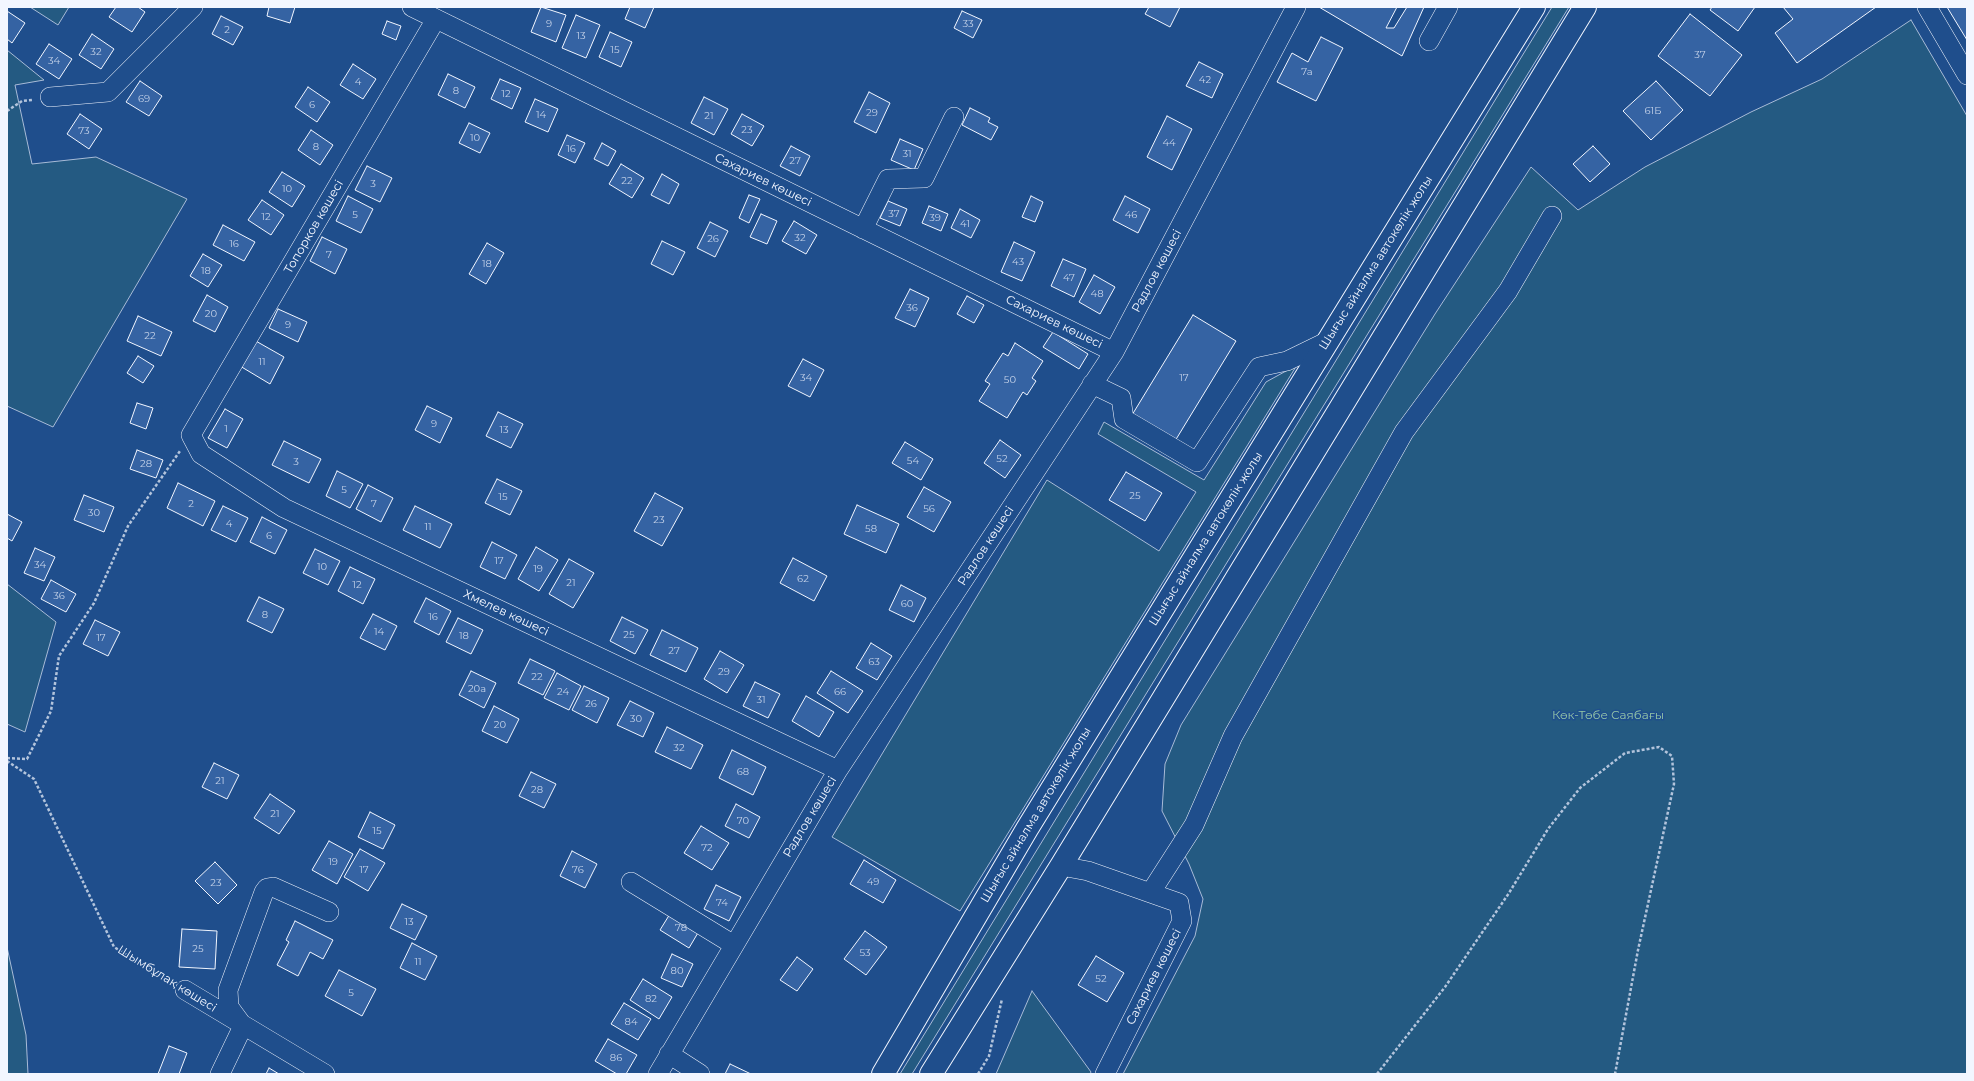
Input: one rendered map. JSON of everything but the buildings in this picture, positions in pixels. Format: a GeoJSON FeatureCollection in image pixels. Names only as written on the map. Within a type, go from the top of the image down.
{"type":"FeatureCollection","features":[{"type":"Feature","properties":{"kind":"main road","name":"Шығыс айналма автокөлік жолы"},"geometry":{"type":"LineString","coordinates":[[883,1074],[1027,829],[1534,7]]}},
{"type":"Feature","properties":{"kind":"main road"},"geometry":{"type":"LineString","coordinates":[[931,1074],[1061,866],[1585,7]]}},
{"type":"Feature","properties":{"kind":"street"},"geometry":{"type":"LineString","coordinates":[[50,97],[108,92],[193,7]]}},
{"type":"Feature","properties":{"kind":"street","name":"Сахариев көшесі"},"geometry":{"type":"LineString","coordinates":[[412,7],[1114,352]]}},
{"type":"Feature","properties":{"kind":"street","name":"Радлов көшесі"},"geometry":{"type":"LineString","coordinates":[[658,1074],[838,770],[1114,352],[1296,7]]}},
{"type":"Feature","properties":{"kind":"street"},"geometry":{"type":"LineString","coordinates":[[1429,41],[1448,7]]}},
{"type":"Feature","properties":{"kind":"street"},"geometry":{"type":"LineString","coordinates":[[1927,7],[1967,75]]}},
{"type":"Feature","properties":{"kind":"street","name":"Топорков көшесі"},"geometry":{"type":"LineString","coordinates":[[191,435],[436,19]]}},
{"type":"Feature","properties":{"kind":"street"},"geometry":{"type":"LineString","coordinates":[[863,229],[888,179],[924,178],[954,117]]}},
{"type":"Feature","properties":{"kind":"street"},"geometry":{"type":"LineString","coordinates":[[1151,892],[1194,825],[1233,736],[1404,432],[1508,291],[1552,216]]}},
{"type":"Feature","properties":{"kind":"street"},"geometry":{"type":"LineString","coordinates":[[1092,384],[1121,398],[1124,419],[1197,462],[1259,367],[1287,362],[1328,341]]}},
{"type":"Feature","properties":{"kind":"street","name":"Хмелев көшесі"},"geometry":{"type":"LineString","coordinates":[[191,435],[201,454],[284,508],[838,770]]}},
{"type":"Feature","properties":{"kind":"street","name":"Сахариев көшесі"},"geometry":{"type":"LineString","coordinates":[[1061,866],[1088,871],[1179,903],[1182,921],[1104,1074]]}},
{"type":"Feature","properties":{"kind":"street"},"geometry":{"type":"LineString","coordinates":[[631,882],[734,945]]}},
{"type":"Feature","properties":{"kind":"street"},"geometry":{"type":"LineString","coordinates":[[220,1074],[243,1026],[229,1007],[228,990],[264,892],[267,888],[273,887],[329,912]]}},
{"type":"Feature","properties":{"kind":"street","name":"Шымбұлақ көшесі"},"geometry":{"type":"LineString","coordinates":[[185,990],[325,1074]]}},
{"type":"Feature","properties":{"kind":"street"},"geometry":{"type":"LineString","coordinates":[[669,1054],[700,1074]]}},
{"type":"Feature","properties":{"kind":"path"},"geometry":{"type":"LineString","coordinates":[[7,111],[22,101],[50,97]]}},
{"type":"Feature","properties":{"kind":"path"},"geometry":{"type":"LineString","coordinates":[[7,758],[27,759],[51,711],[59,656],[94,603],[128,526],[191,435]]}},
{"type":"Feature","properties":{"kind":"path"},"geometry":{"type":"LineString","coordinates":[[1377,1074],[1445,987],[1509,893],[1548,829],[1580,788],[1625,753],[1659,747],[1672,756],[1674,784],[1638,950],[1615,1074]]}},
{"type":"Feature","properties":{"kind":"path","name":"Шымбұлақ көшесі"},"geometry":{"type":"LineString","coordinates":[[7,762],[34,778],[114,947],[185,990]]}},
{"type":"Feature","properties":{"kind":"path"},"geometry":{"type":"LineString","coordinates":[[978,1074],[989,1056],[1002,997]]}},
{"type":"Feature","properties":{"kind":"green space"},"geometry":{"type":"Polygon","coordinates":[[[30,7],[69,7],[58,25],[30,7]]]}},
{"type":"Feature","properties":{"kind":"green space"},"geometry":{"type":"Polygon","coordinates":[[[1552,7],[1569,7],[912,1074],[900,1074],[1552,7]]]}},
{"type":"Feature","properties":{"kind":"green space","name":"Көк-Төбе Саябағы"},"geometry":{"type":"Polygon","coordinates":[[[1911,20],[1967,116],[1967,1074],[1123,1074],[1195,936],[1203,899],[1189,864],[1162,811],[1165,764],[1181,725],[1435,314],[1531,167],[1578,210],[1645,167],[1751,112],[1822,79],[1911,20]]]}},
{"type":"Feature","properties":{"kind":"green space"},"geometry":{"type":"Polygon","coordinates":[[[7,50],[44,80],[15,85],[32,164],[96,157],[187,199],[53,427],[7,406],[7,50]]]}},
{"type":"Feature","properties":{"kind":"green space"},"geometry":{"type":"Polygon","coordinates":[[[1297,365],[960,911],[832,837],[1047,480],[1159,551],[1196,492],[1098,434],[1104,422],[1204,480],[1266,382],[1297,365]]]}},
{"type":"Feature","properties":{"kind":"green space"},"geometry":{"type":"Polygon","coordinates":[[[7,584],[56,622],[25,732],[7,724],[7,584]]]}},
{"type":"Feature","properties":{"kind":"green space"},"geometry":{"type":"Polygon","coordinates":[[[7,947],[26,1035],[28,1074],[7,1074],[7,947]]]}},
{"type":"Feature","properties":{"kind":"green space"},"geometry":{"type":"Polygon","coordinates":[[[1032,991],[1091,1072],[1090,1074],[996,1074],[1032,991]]]}}]}
